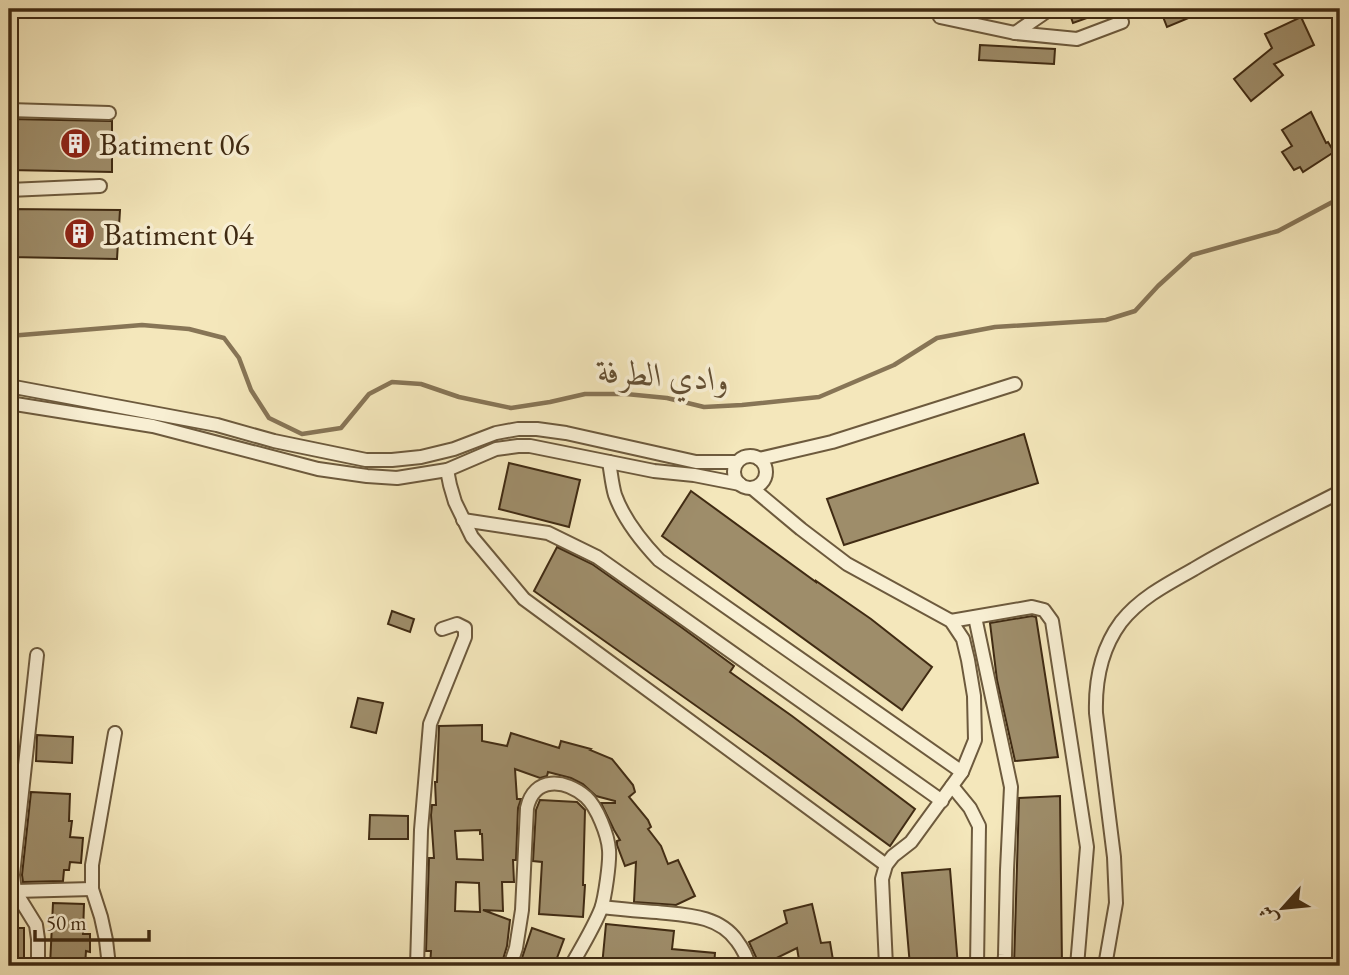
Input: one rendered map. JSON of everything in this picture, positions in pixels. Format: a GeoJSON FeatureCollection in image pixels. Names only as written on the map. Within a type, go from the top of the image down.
{"type":"FeatureCollection","features":[{"type":"Feature","properties":{"kind":"street"},"geometry":{"type":"LineString","coordinates":[[936,9],[940,17],[1015,33],[1077,40],[1122,22]]}},
{"type":"Feature","properties":{"kind":"street"},"geometry":{"type":"LineString","coordinates":[[1015,33],[1051,9]]}},
{"type":"Feature","properties":{"kind":"street"},"geometry":{"type":"LineString","coordinates":[[9,110],[109,113]]}},
{"type":"Feature","properties":{"kind":"street"},"geometry":{"type":"LineString","coordinates":[[9,191],[100,186]]}},
{"type":"Feature","properties":{"kind":"street"},"geometry":{"type":"LineString","coordinates":[[759,459],[832,442],[1015,384]]}},
{"type":"Feature","properties":{"kind":"street"},"geometry":{"type":"LineString","coordinates":[[9,386],[217,425],[274,441],[366,460],[421,457],[454,449],[496,433],[527,429],[566,433],[696,462],[737,462],[754,456],[766,470],[762,482],[746,486],[541,447],[519,446],[496,449],[447,470],[397,478],[367,476],[330,471],[153,426],[9,404]]}},
{"type":"Feature","properties":{"kind":"street"},"geometry":{"type":"LineString","coordinates":[[609,462],[615,493],[623,512],[633,529],[659,560],[962,772]]}},
{"type":"Feature","properties":{"kind":"street"},"geometry":{"type":"LineString","coordinates":[[737,462],[734,474],[746,486],[847,564],[951,621],[963,639],[974,696],[975,740],[962,772],[942,801],[911,842],[886,865],[882,879],[886,966]]}},
{"type":"Feature","properties":{"kind":"street"},"geometry":{"type":"LineString","coordinates":[[447,470],[463,520],[472,537],[524,599],[886,865]]}},
{"type":"Feature","properties":{"kind":"street"},"geometry":{"type":"LineString","coordinates":[[1105,966],[1116,903],[1114,857],[1095,694],[1098,675],[1110,639],[1127,616],[1148,596],[1223,552],[1340,492]]}},
{"type":"Feature","properties":{"kind":"street"},"geometry":{"type":"LineString","coordinates":[[463,520],[548,533],[597,557],[942,801]]}},
{"type":"Feature","properties":{"kind":"street"},"geometry":{"type":"LineString","coordinates":[[951,621],[1031,607],[1044,610],[1052,621],[1087,847],[1077,966]]}},
{"type":"Feature","properties":{"kind":"street"},"geometry":{"type":"LineString","coordinates":[[975,617],[1011,787],[1004,966]]}},
{"type":"Feature","properties":{"kind":"street"},"geometry":{"type":"LineString","coordinates":[[417,966],[421,830],[430,724],[465,637],[465,628],[457,624],[442,628]]}},
{"type":"Feature","properties":{"kind":"street"},"geometry":{"type":"LineString","coordinates":[[37,655],[13,876],[15,891],[36,925],[38,966]]}},
{"type":"Feature","properties":{"kind":"street"},"geometry":{"type":"LineString","coordinates":[[109,966],[106,940],[92,889],[92,865],[115,733]]}},
{"type":"Feature","properties":{"kind":"street"},"geometry":{"type":"LineString","coordinates":[[510,966],[521,919],[529,798],[536,789],[555,783],[574,789],[587,798],[607,837],[609,852],[602,907],[571,966]]}},
{"type":"Feature","properties":{"kind":"street"},"geometry":{"type":"LineString","coordinates":[[952,786],[970,808],[979,826],[977,966]]}},
{"type":"Feature","properties":{"kind":"street"},"geometry":{"type":"LineString","coordinates":[[15,891],[92,889]]}},
{"type":"Feature","properties":{"kind":"street"},"geometry":{"type":"LineString","coordinates":[[602,907],[693,916],[713,921],[734,937],[749,966]]}},
{"type":"Feature","properties":{"kind":"building"},"geometry":{"type":"Polygon","coordinates":[[[1068,9],[1109,9],[1109,10],[1073,23],[1068,9]]]}},
{"type":"Feature","properties":{"kind":"building"},"geometry":{"type":"Polygon","coordinates":[[[1160,9],[1210,9],[1167,27],[1160,9]]]}},
{"type":"Feature","properties":{"kind":"building"},"geometry":{"type":"Polygon","coordinates":[[[1301,17],[1314,45],[1274,64],[1283,75],[1251,101],[1234,79],[1272,48],[1265,34],[1301,17]]]}},
{"type":"Feature","properties":{"kind":"building"},"geometry":{"type":"Polygon","coordinates":[[[980,45],[1055,49],[1054,64],[979,60],[980,45]]]}},
{"type":"Feature","properties":{"kind":"building"},"geometry":{"type":"Polygon","coordinates":[[[1311,112],[1326,143],[1328,142],[1334,152],[1303,172],[1300,167],[1294,170],[1282,152],[1292,146],[1282,130],[1311,112]]]}},
{"type":"Feature","properties":{"kind":"building","name":"Batiment 06"},"geometry":{"type":"Polygon","coordinates":[[[9,119],[112,121],[112,172],[9,170],[9,119]]]}},
{"type":"Feature","properties":{"kind":"building","name":"Batiment 04"},"geometry":{"type":"Polygon","coordinates":[[[9,209],[120,210],[117,259],[9,257],[9,209]]]}},
{"type":"Feature","properties":{"kind":"building"},"geometry":{"type":"Polygon","coordinates":[[[1024,434],[1038,483],[844,545],[827,499],[1024,434]]]}},
{"type":"Feature","properties":{"kind":"building"},"geometry":{"type":"Polygon","coordinates":[[[509,463],[580,480],[569,527],[499,509],[509,463]]]}},
{"type":"Feature","properties":{"kind":"building"},"geometry":{"type":"Polygon","coordinates":[[[691,491],[871,619],[932,667],[902,710],[662,536],[691,491]]]}},
{"type":"Feature","properties":{"kind":"building"},"geometry":{"type":"Polygon","coordinates":[[[557,547],[592,564],[681,627],[734,666],[730,672],[915,809],[890,846],[534,591],[557,547]]]}},
{"type":"Feature","properties":{"kind":"building"},"geometry":{"type":"Polygon","coordinates":[[[392,611],[414,619],[410,632],[388,624],[392,611]]]}},
{"type":"Feature","properties":{"kind":"building"},"geometry":{"type":"Polygon","coordinates":[[[1036,617],[1058,757],[1015,761],[997,680],[990,623],[1036,617]]]}},
{"type":"Feature","properties":{"kind":"building"},"geometry":{"type":"Polygon","coordinates":[[[358,698],[383,703],[376,733],[351,727],[358,698]]]}},
{"type":"Feature","properties":{"kind":"building"},"geometry":{"type":"Polygon","coordinates":[[[482,725],[482,741],[507,746],[511,733],[559,748],[561,741],[591,749],[612,759],[633,785],[635,792],[629,797],[648,820],[651,827],[648,829],[661,846],[668,864],[678,860],[695,896],[676,905],[634,902],[636,862],[625,866],[617,845],[620,840],[601,803],[615,801],[596,796],[583,784],[571,778],[548,772],[547,776],[540,778],[515,769],[517,799],[521,799],[518,808],[516,860],[513,860],[514,882],[502,882],[503,911],[483,910],[510,920],[501,966],[430,966],[431,951],[426,951],[429,858],[434,858],[431,815],[432,805],[436,805],[439,726],[482,725]],[[480,830],[455,831],[457,859],[483,860],[480,830]],[[456,882],[455,911],[480,912],[479,883],[456,882]]]}},
{"type":"Feature","properties":{"kind":"building"},"geometry":{"type":"Polygon","coordinates":[[[37,735],[73,737],[72,763],[36,761],[37,735]]]}},
{"type":"Feature","properties":{"kind":"building"},"geometry":{"type":"Polygon","coordinates":[[[31,792],[70,794],[70,837],[83,838],[81,863],[70,862],[69,870],[64,870],[63,881],[23,882],[31,792]]]}},
{"type":"Feature","properties":{"kind":"building"},"geometry":{"type":"Polygon","coordinates":[[[1060,796],[1062,966],[1014,966],[1019,798],[1060,796]]]}},
{"type":"Feature","properties":{"kind":"building"},"geometry":{"type":"Polygon","coordinates":[[[540,800],[577,802],[585,810],[583,917],[539,914],[542,862],[533,861],[536,810],[540,800]]]}},
{"type":"Feature","properties":{"kind":"building"},"geometry":{"type":"Polygon","coordinates":[[[370,815],[408,816],[408,839],[369,839],[370,815]]]}},
{"type":"Feature","properties":{"kind":"building"},"geometry":{"type":"Polygon","coordinates":[[[950,869],[958,966],[910,966],[902,873],[950,869]]]}},
{"type":"Feature","properties":{"kind":"building"},"geometry":{"type":"Polygon","coordinates":[[[53,903],[84,904],[83,934],[90,934],[90,952],[86,951],[85,966],[50,966],[53,903]]]}},
{"type":"Feature","properties":{"kind":"building"},"geometry":{"type":"Polygon","coordinates":[[[812,904],[821,943],[830,942],[834,966],[800,966],[797,948],[760,966],[749,942],[787,923],[784,911],[812,904]]]}},
{"type":"Feature","properties":{"kind":"building"},"geometry":{"type":"Polygon","coordinates":[[[606,924],[674,931],[672,949],[715,953],[714,966],[602,966],[606,924]]]}},
{"type":"Feature","properties":{"kind":"building"},"geometry":{"type":"Polygon","coordinates":[[[9,928],[24,928],[24,964],[9,964],[9,928]]]}},
{"type":"Feature","properties":{"kind":"building"},"geometry":{"type":"Polygon","coordinates":[[[532,928],[564,939],[554,966],[520,964],[532,928]]]}},
{"type":"Feature","properties":{"kind":"waterway","name":"وادي الطرفة"},"geometry":{"type":"LineString","coordinates":[[9,336],[142,325],[189,329],[224,338],[239,358],[251,390],[269,418],[302,434],[341,428],[369,394],[392,382],[421,384],[459,397],[511,408],[585,394],[667,398],[704,407],[742,405],[819,397],[894,365],[937,338],[995,327],[1106,320],[1135,311],[1192,255],[1278,231],[1340,198]]}},
{"type":"Feature","properties":{"kind":"place","name":"Batiment 06"},"geometry":{"type":"Point","coordinates":[76,144]}},
{"type":"Feature","properties":{"kind":"place","name":"Batiment 04"},"geometry":{"type":"Point","coordinates":[80,234]}}]}
